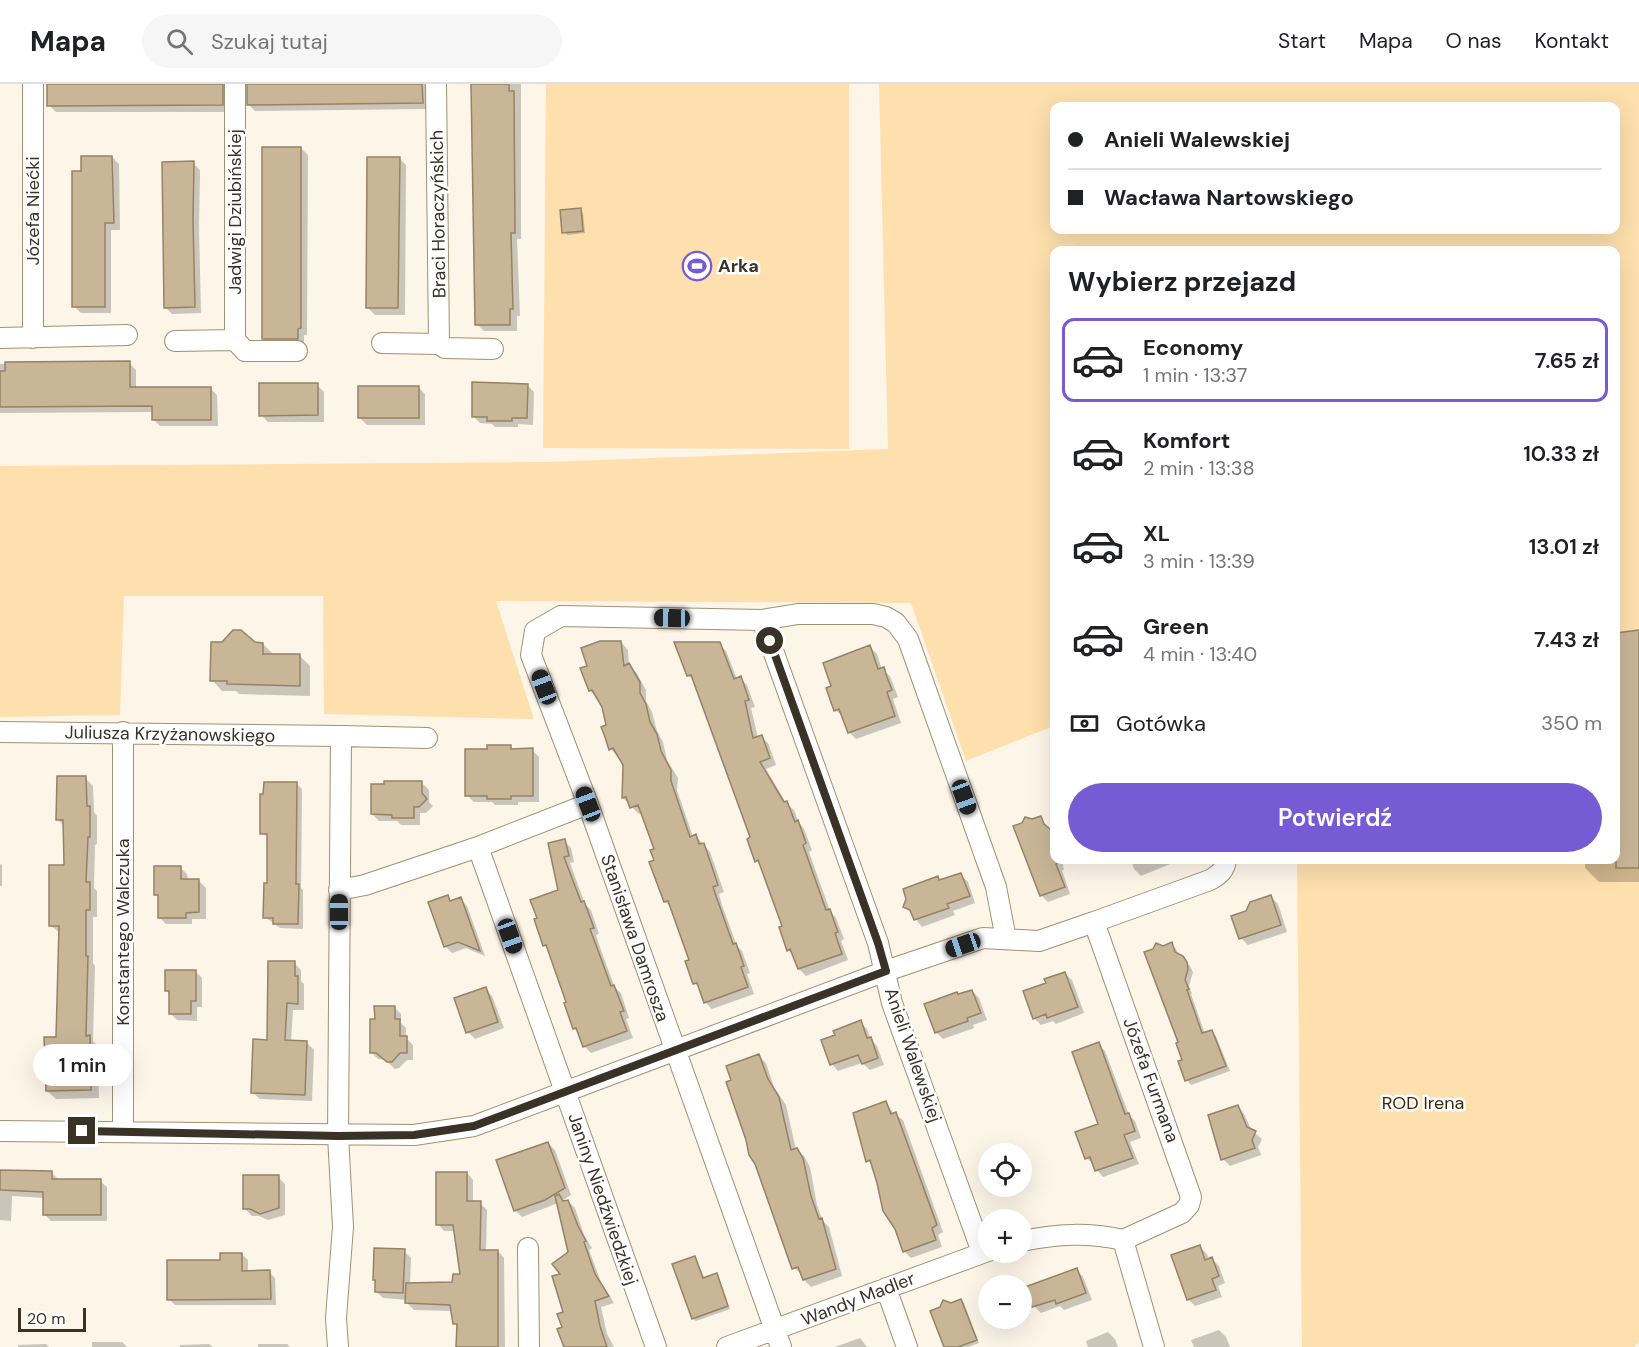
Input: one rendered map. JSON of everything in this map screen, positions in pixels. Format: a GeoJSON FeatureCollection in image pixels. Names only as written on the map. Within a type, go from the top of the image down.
{"type":"FeatureCollection","features":[{"type":"Feature","properties":{"kind":"street","name":"Józefa Niećki"},"geometry":{"type":"LineString","coordinates":[[33,84],[33,338]]}},
{"type":"Feature","properties":{"kind":"street","name":"Jadwigi Dziubińskiej"},"geometry":{"type":"LineString","coordinates":[[235,84],[235,340]]}},
{"type":"Feature","properties":{"kind":"street","name":"Braci Horaczyńskich"},"geometry":{"type":"LineString","coordinates":[[436,84],[439,344]]}},
{"type":"Feature","properties":{"kind":"street"},"geometry":{"type":"LineString","coordinates":[[0,338],[127,335]]}},
{"type":"Feature","properties":{"kind":"street"},"geometry":{"type":"LineString","coordinates":[[175,341],[235,340],[245,351],[297,351]]}},
{"type":"Feature","properties":{"kind":"street"},"geometry":{"type":"LineString","coordinates":[[382,343],[439,344],[445,348],[493,349]]}},
{"type":"Feature","properties":{"kind":"street"},"geometry":{"type":"LineString","coordinates":[[762,620],[798,614],[873,614],[886,617],[896,623],[908,639],[992,875],[1000,901],[1006,939]]}},
{"type":"Feature","properties":{"kind":"street","name":"Stanisława Damrosza"},"geometry":{"type":"LineString","coordinates":[[762,620],[561,616],[535,631],[531,655],[588,804],[778,1339]]}},
{"type":"Feature","properties":{"kind":"street","name":"Anieli Walewskiej"},"geometry":{"type":"LineString","coordinates":[[762,620],[874,932],[886,971],[892,1003],[978,1231]]}},
{"type":"Feature","properties":{"kind":"street","name":"Juliusza Krzyżanowskiego"},"geometry":{"type":"LineString","coordinates":[[0,732],[427,738]]}},
{"type":"Feature","properties":{"kind":"street","name":"Konstantego Walczuka"},"geometry":{"type":"LineString","coordinates":[[123,732],[123,1132]]}},
{"type":"Feature","properties":{"kind":"street"},"geometry":{"type":"LineString","coordinates":[[338,1347],[336,1318],[343,1227],[338,1136],[341,736]]}},
{"type":"Feature","properties":{"kind":"street"},"geometry":{"type":"LineString","coordinates":[[339,890],[365,885],[478,847],[588,804]]}},
{"type":"Feature","properties":{"kind":"street","name":"Janiny Niedźwiedzkiej"},"geometry":{"type":"LineString","coordinates":[[478,847],[656,1347]]}},
{"type":"Feature","properties":{"kind":"street"},"geometry":{"type":"LineString","coordinates":[[0,1131],[338,1136],[414,1135],[474,1126],[886,971],[983,938],[1039,941],[1094,922],[1210,880],[1220,874],[1226,864]]}},
{"type":"Feature","properties":{"kind":"street","name":"Józefa Furmana"},"geometry":{"type":"LineString","coordinates":[[1094,922],[1191,1197],[1189,1205],[1182,1213],[1123,1240]]}},
{"type":"Feature","properties":{"kind":"street"},"geometry":{"type":"LineString","coordinates":[[1032,1240],[1073,1234],[1099,1235],[1123,1240],[1154,1347]]}},
{"type":"Feature","properties":{"kind":"street"},"geometry":{"type":"LineString","coordinates":[[528,1248],[529,1347]]}},
{"type":"Feature","properties":{"kind":"street","name":"Wandy Madler"},"geometry":{"type":"LineString","coordinates":[[727,1347],[778,1339],[886,1288],[978,1255]]}},
{"type":"Feature","properties":{"kind":"street"},"geometry":{"type":"LineString","coordinates":[[886,1288],[907,1347]]}},
{"type":"Feature","properties":{"kind":"green space","name":"Arka"},"geometry":{"type":"Polygon","coordinates":[[[546,84],[849,84],[849,449],[543,448],[546,84]]]}},
{"type":"Feature","properties":{"kind":"green space","name":"ROD Irena"},"geometry":{"type":"Polygon","coordinates":[[[879,84],[1639,84],[1639,1342],[1634,1347],[1302,1347],[1297,864],[1620,864],[1620,246],[1050,246],[1050,728],[966,761],[911,603],[496,601],[534,719],[324,714],[323,596],[124,596],[120,715],[0,717],[0,466],[549,462],[888,449],[879,84]]]}},
{"type":"Feature","properties":{"kind":"building"},"geometry":{"type":"Polygon","coordinates":[[[47,84],[223,84],[223,105],[47,106],[47,84]]]}},
{"type":"Feature","properties":{"kind":"building"},"geometry":{"type":"Polygon","coordinates":[[[247,84],[422,84],[423,103],[247,105],[247,84]]]}},
{"type":"Feature","properties":{"kind":"building"},"geometry":{"type":"Polygon","coordinates":[[[471,84],[509,84],[509,91],[514,91],[515,233],[511,233],[513,309],[510,309],[510,325],[475,325],[471,84]]]}},
{"type":"Feature","properties":{"kind":"building"},"geometry":{"type":"Polygon","coordinates":[[[262,147],[301,147],[301,328],[298,329],[298,339],[262,339],[262,147]]]}},
{"type":"Feature","properties":{"kind":"building"},"geometry":{"type":"Polygon","coordinates":[[[81,156],[112,156],[114,223],[105,223],[105,307],[72,307],[72,171],[81,171],[81,156]]]}},
{"type":"Feature","properties":{"kind":"building"},"geometry":{"type":"Polygon","coordinates":[[[367,157],[400,157],[398,308],[366,308],[367,157]]]}},
{"type":"Feature","properties":{"kind":"building"},"geometry":{"type":"Polygon","coordinates":[[[194,161],[195,307],[164,308],[162,162],[194,161]]]}},
{"type":"Feature","properties":{"kind":"building"},"geometry":{"type":"Polygon","coordinates":[[[581,208],[583,231],[562,233],[560,210],[581,208]]]}},
{"type":"Feature","properties":{"kind":"building"},"geometry":{"type":"Polygon","coordinates":[[[130,361],[130,387],[211,387],[211,420],[152,420],[152,406],[0,407],[0,371],[5,371],[5,362],[130,361]]]}},
{"type":"Feature","properties":{"kind":"building"},"geometry":{"type":"Polygon","coordinates":[[[472,382],[528,384],[527,418],[512,418],[512,421],[487,421],[487,417],[472,417],[472,382]]]}},
{"type":"Feature","properties":{"kind":"building"},"geometry":{"type":"Polygon","coordinates":[[[259,383],[318,383],[318,415],[259,416],[259,383]]]}},
{"type":"Feature","properties":{"kind":"building"},"geometry":{"type":"Polygon","coordinates":[[[358,386],[419,386],[419,418],[358,418],[358,386]]]}},
{"type":"Feature","properties":{"kind":"building"},"geometry":{"type":"Polygon","coordinates":[[[233,630],[241,630],[255,642],[263,643],[263,654],[300,654],[300,686],[227,684],[227,681],[210,681],[211,642],[222,642],[233,630]]]}},
{"type":"Feature","properties":{"kind":"building"},"geometry":{"type":"Polygon","coordinates":[[[1639,630],[1639,868],[1616,868],[1616,864],[1620,864],[1620,632],[1639,630]]]}},
{"type":"Feature","properties":{"kind":"building"},"geometry":{"type":"Polygon","coordinates":[[[600,641],[621,641],[624,666],[629,663],[640,682],[640,693],[646,704],[650,722],[657,734],[661,751],[671,770],[671,781],[690,837],[696,834],[699,844],[704,843],[718,885],[713,887],[733,944],[736,943],[744,966],[741,967],[748,987],[704,1003],[697,983],[693,984],[685,961],[689,960],[668,901],[664,902],[649,862],[654,860],[650,850],[654,849],[638,805],[630,808],[626,797],[622,798],[623,765],[613,748],[609,750],[601,727],[606,725],[602,707],[592,690],[589,691],[580,668],[587,666],[581,648],[600,641]]]}},
{"type":"Feature","properties":{"kind":"building"},"geometry":{"type":"Polygon","coordinates":[[[674,642],[720,642],[734,679],[741,676],[749,700],[745,701],[753,738],[762,735],[770,758],[760,762],[784,802],[787,801],[795,822],[798,820],[806,843],[803,845],[826,910],[830,909],[838,932],[835,933],[842,954],[798,969],[790,949],[787,951],[779,927],[782,926],[758,860],[755,862],[747,839],[750,837],[691,675],[687,676],[674,642]]]}},
{"type":"Feature","properties":{"kind":"building"},"geometry":{"type":"Polygon","coordinates":[[[870,645],[878,669],[884,667],[892,690],[887,692],[895,716],[848,733],[839,709],[834,711],[826,688],[831,686],[823,663],[870,645]]]}},
{"type":"Feature","properties":{"kind":"building"},"geometry":{"type":"Polygon","coordinates":[[[487,745],[511,745],[511,749],[533,748],[533,796],[487,799],[487,796],[465,796],[465,749],[487,749],[487,745]]]}},
{"type":"Feature","properties":{"kind":"building"},"geometry":{"type":"Polygon","coordinates":[[[57,776],[86,776],[87,806],[90,806],[86,882],[90,882],[90,910],[86,910],[86,956],[88,956],[86,1036],[90,1035],[91,1090],[46,1091],[44,1037],[56,1037],[59,926],[49,926],[49,865],[64,865],[63,820],[56,820],[57,776]]]}},
{"type":"Feature","properties":{"kind":"building"},"geometry":{"type":"Polygon","coordinates":[[[384,781],[422,781],[422,793],[427,799],[419,807],[414,807],[414,818],[392,818],[392,815],[371,814],[371,784],[384,784],[384,781]]]}},
{"type":"Feature","properties":{"kind":"building"},"geometry":{"type":"Polygon","coordinates":[[[264,782],[297,782],[298,924],[273,924],[273,918],[263,918],[264,883],[267,883],[267,834],[260,834],[260,794],[263,794],[264,782]]]}},
{"type":"Feature","properties":{"kind":"building"},"geometry":{"type":"Polygon","coordinates":[[[1041,816],[1044,824],[1050,829],[1050,864],[1056,864],[1065,887],[1040,896],[1013,826],[1022,823],[1025,817],[1032,819],[1041,816]]]}},
{"type":"Feature","properties":{"kind":"building"},"geometry":{"type":"Polygon","coordinates":[[[565,839],[569,856],[564,857],[581,902],[584,901],[594,928],[590,929],[611,986],[614,985],[624,1011],[620,1012],[627,1031],[583,1047],[576,1028],[573,1029],[546,945],[543,946],[534,919],[537,918],[530,900],[558,890],[548,843],[565,839]]]}},
{"type":"Feature","properties":{"kind":"building"},"geometry":{"type":"Polygon","coordinates":[[[154,866],[181,866],[181,879],[199,879],[199,912],[186,913],[186,918],[158,918],[158,895],[154,895],[154,866]]]}},
{"type":"Feature","properties":{"kind":"building"},"geometry":{"type":"Polygon","coordinates":[[[961,873],[970,896],[947,904],[949,908],[914,920],[910,910],[903,907],[906,899],[903,889],[938,876],[939,880],[961,873]]]}},
{"type":"Feature","properties":{"kind":"building"},"geometry":{"type":"Polygon","coordinates":[[[448,895],[450,901],[461,897],[480,951],[458,942],[444,947],[428,902],[448,895]]]}},
{"type":"Feature","properties":{"kind":"building"},"geometry":{"type":"Polygon","coordinates":[[[1271,895],[1281,925],[1239,939],[1231,916],[1246,911],[1250,902],[1271,895]]]}},
{"type":"Feature","properties":{"kind":"building"},"geometry":{"type":"Polygon","coordinates":[[[1172,942],[1175,952],[1183,956],[1187,962],[1185,980],[1189,989],[1187,990],[1202,1033],[1212,1030],[1226,1066],[1185,1081],[1178,1061],[1182,1060],[1176,1043],[1178,1042],[1144,952],[1153,949],[1156,943],[1163,946],[1172,942]]]}},
{"type":"Feature","properties":{"kind":"building"},"geometry":{"type":"Polygon","coordinates":[[[268,961],[295,961],[295,976],[298,976],[298,1004],[287,1003],[285,1040],[307,1041],[305,1095],[251,1093],[253,1039],[267,1040],[268,961]]]}},
{"type":"Feature","properties":{"kind":"building"},"geometry":{"type":"Polygon","coordinates":[[[165,970],[196,970],[196,1001],[191,1001],[191,1014],[169,1014],[169,991],[165,991],[165,970]]]}},
{"type":"Feature","properties":{"kind":"building"},"geometry":{"type":"Polygon","coordinates":[[[1065,972],[1078,1007],[1047,1018],[1046,1014],[1033,1019],[1023,991],[1046,983],[1044,979],[1065,972]]]}},
{"type":"Feature","properties":{"kind":"building"},"geometry":{"type":"Polygon","coordinates":[[[486,987],[498,1022],[466,1033],[454,998],[486,987]]]}},
{"type":"Feature","properties":{"kind":"building"},"geometry":{"type":"Polygon","coordinates":[[[972,990],[981,1013],[967,1018],[968,1021],[935,1033],[924,1004],[957,992],[958,994],[972,990]]]}},
{"type":"Feature","properties":{"kind":"building"},"geometry":{"type":"Polygon","coordinates":[[[374,1006],[395,1006],[395,1019],[400,1019],[400,1036],[407,1036],[407,1053],[400,1053],[392,1062],[387,1062],[376,1053],[370,1053],[370,1019],[375,1019],[374,1006]]]}},
{"type":"Feature","properties":{"kind":"building"},"geometry":{"type":"Polygon","coordinates":[[[861,1020],[867,1038],[871,1037],[878,1058],[862,1064],[858,1055],[830,1065],[821,1040],[835,1035],[833,1031],[861,1020]]]}},
{"type":"Feature","properties":{"kind":"building"},"geometry":{"type":"Polygon","coordinates":[[[1099,1042],[1125,1114],[1129,1113],[1135,1131],[1124,1135],[1133,1158],[1095,1171],[1090,1157],[1085,1159],[1075,1132],[1098,1124],[1072,1052],[1099,1042]]]}},
{"type":"Feature","properties":{"kind":"building"},"geometry":{"type":"Polygon","coordinates":[[[759,1054],[768,1079],[779,1097],[791,1150],[797,1148],[803,1158],[811,1196],[819,1219],[822,1218],[836,1269],[803,1280],[798,1267],[792,1269],[755,1164],[749,1155],[726,1082],[731,1080],[726,1066],[759,1054]]]}},
{"type":"Feature","properties":{"kind":"building"},"geometry":{"type":"Polygon","coordinates":[[[886,1101],[891,1114],[896,1112],[937,1225],[932,1228],[936,1240],[903,1252],[895,1229],[883,1211],[870,1160],[866,1162],[853,1113],[886,1101]]]}},
{"type":"Feature","properties":{"kind":"building"},"geometry":{"type":"Polygon","coordinates":[[[1238,1105],[1247,1127],[1256,1131],[1252,1140],[1255,1148],[1221,1160],[1208,1115],[1238,1105]]]}},
{"type":"Feature","properties":{"kind":"building"},"geometry":{"type":"Polygon","coordinates":[[[548,1142],[565,1188],[545,1200],[514,1211],[496,1160],[548,1142]]]}},
{"type":"Feature","properties":{"kind":"building"},"geometry":{"type":"Polygon","coordinates":[[[0,1170],[52,1171],[52,1179],[101,1179],[101,1215],[43,1215],[43,1192],[0,1190],[0,1170]]]}},
{"type":"Feature","properties":{"kind":"building"},"geometry":{"type":"Polygon","coordinates":[[[436,1172],[467,1172],[467,1201],[481,1201],[480,1250],[498,1250],[498,1347],[456,1347],[457,1324],[453,1324],[450,1305],[405,1303],[406,1283],[452,1282],[453,1274],[460,1274],[453,1225],[436,1225],[436,1172]]]}},
{"type":"Feature","properties":{"kind":"building"},"geometry":{"type":"Polygon","coordinates":[[[243,1175],[279,1175],[279,1208],[260,1214],[250,1209],[243,1209],[243,1175]]]}},
{"type":"Feature","properties":{"kind":"building"},"geometry":{"type":"Polygon","coordinates":[[[559,1194],[563,1201],[568,1200],[586,1241],[584,1242],[595,1274],[609,1296],[595,1301],[607,1347],[564,1347],[557,1329],[562,1327],[557,1314],[563,1312],[552,1276],[560,1274],[552,1264],[568,1252],[555,1196],[559,1194]]]}},
{"type":"Feature","properties":{"kind":"building"},"geometry":{"type":"Polygon","coordinates":[[[1200,1245],[1205,1260],[1212,1257],[1219,1276],[1212,1279],[1216,1290],[1187,1300],[1171,1255],[1200,1245]]]}},
{"type":"Feature","properties":{"kind":"building"},"geometry":{"type":"Polygon","coordinates":[[[374,1248],[405,1249],[403,1293],[375,1292],[374,1248]]]}},
{"type":"Feature","properties":{"kind":"building"},"geometry":{"type":"Polygon","coordinates":[[[220,1253],[242,1253],[242,1271],[270,1270],[271,1299],[167,1300],[167,1260],[220,1260],[220,1253]]]}},
{"type":"Feature","properties":{"kind":"building"},"geometry":{"type":"Polygon","coordinates":[[[695,1256],[703,1278],[717,1273],[728,1306],[692,1319],[672,1264],[695,1256]]]}},
{"type":"Feature","properties":{"kind":"building"},"geometry":{"type":"Polygon","coordinates":[[[1077,1268],[1086,1293],[1056,1304],[1055,1300],[1032,1307],[1032,1284],[1077,1268]]]}},
{"type":"Feature","properties":{"kind":"building"},"geometry":{"type":"Polygon","coordinates":[[[961,1299],[977,1340],[958,1347],[944,1347],[930,1311],[940,1307],[943,1300],[951,1303],[961,1299]]]}},
{"type":"Feature","properties":{"kind":"place","name":"Arka"},"geometry":{"type":"Point","coordinates":[697,266]}},
{"type":"Feature","properties":{"kind":"route"},"geometry":{"type":"LineString","coordinates":[[82,1131],[338,1136],[414,1135],[474,1126],[886,971],[770,641]]}}]}
